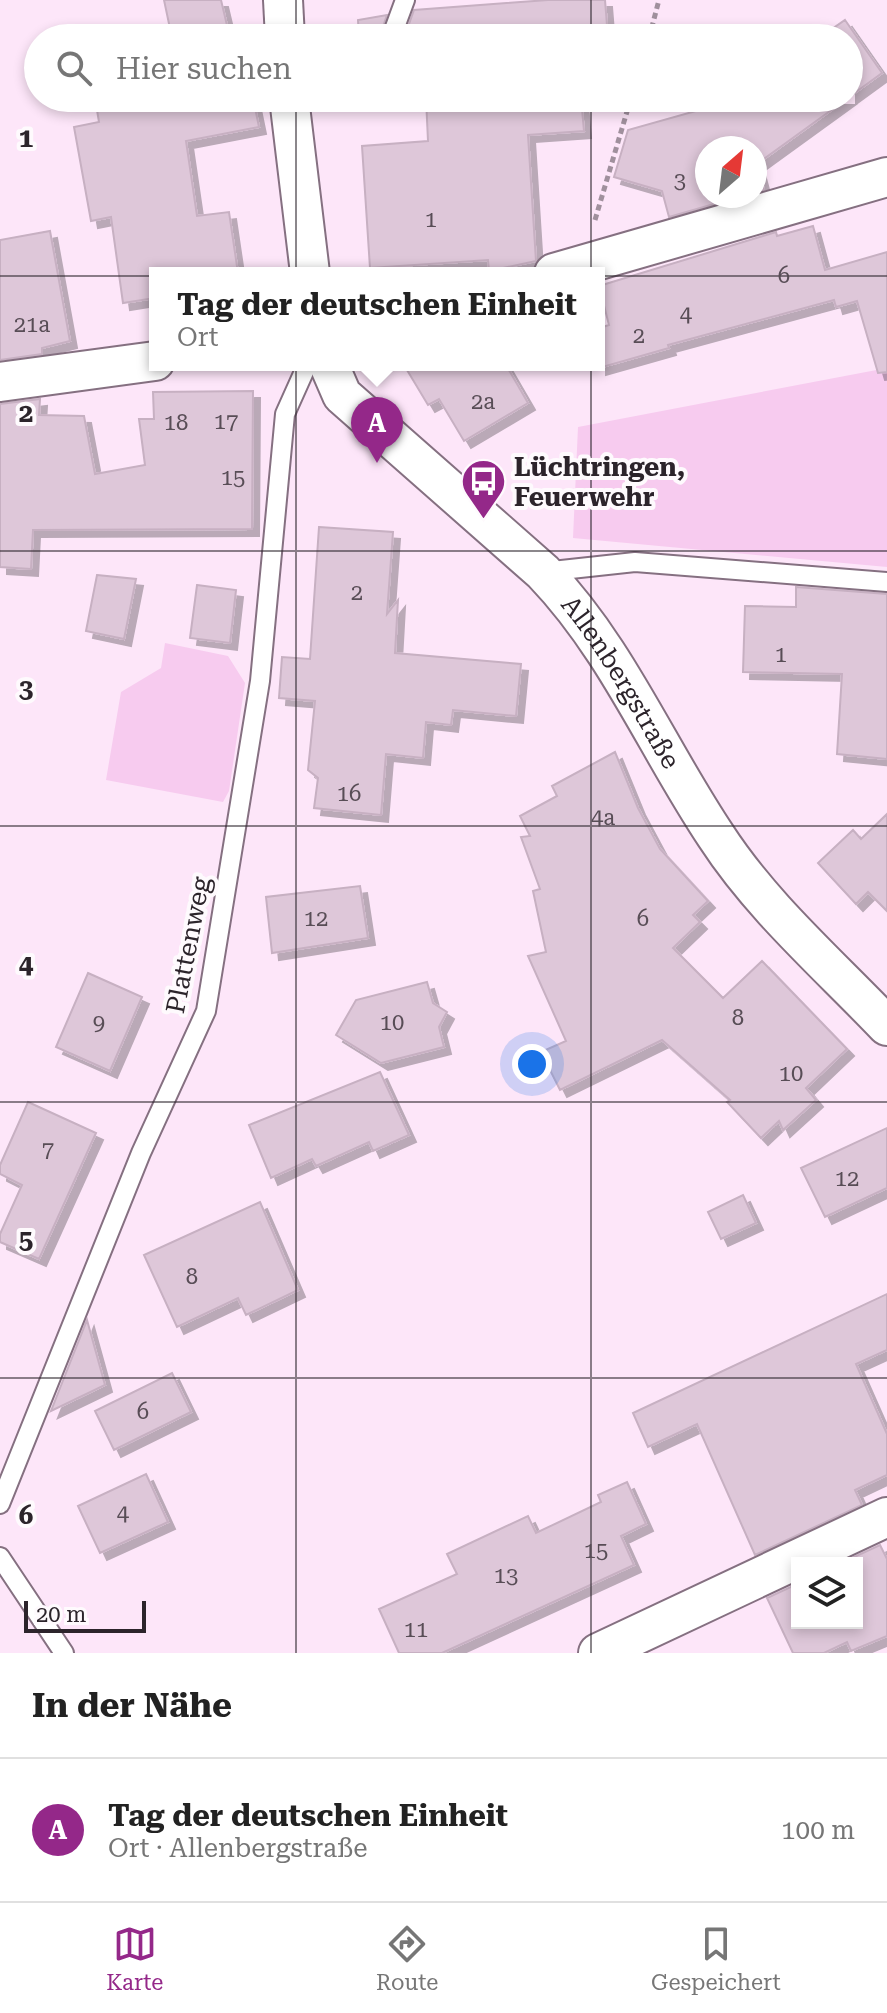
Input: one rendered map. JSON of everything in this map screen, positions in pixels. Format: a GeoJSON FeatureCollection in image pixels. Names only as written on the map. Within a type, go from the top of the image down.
{"type":"FeatureCollection","features":[{"type":"Feature","properties":{"kind":"street"},"geometry":{"type":"LineString","coordinates":[[283,0],[284,24]]}},
{"type":"Feature","properties":{"kind":"street"},"geometry":{"type":"LineString","coordinates":[[291,112],[309,267]]}},
{"type":"Feature","properties":{"kind":"street"},"geometry":{"type":"LineString","coordinates":[[575,267],[887,177]]}},
{"type":"Feature","properties":{"kind":"street"},"geometry":{"type":"LineString","coordinates":[[0,382],[149,362]]}},
{"type":"Feature","properties":{"kind":"street","name":"Allenbergstraße"},"geometry":{"type":"LineString","coordinates":[[332,371],[342,395],[543,572],[599,637],[717,838],[754,887],[887,1026]]}},
{"type":"Feature","properties":{"kind":"street"},"geometry":{"type":"LineString","coordinates":[[598,1653],[887,1517]]}},
{"type":"Feature","properties":{"kind":"lane"},"geometry":{"type":"LineString","coordinates":[[396,24],[405,0]]}},
{"type":"Feature","properties":{"kind":"lane","name":"Plattenweg"},"geometry":{"type":"LineString","coordinates":[[0,1504],[141,1153],[206,1011],[260,681],[285,414],[304,371]]}},
{"type":"Feature","properties":{"kind":"lane"},"geometry":{"type":"LineString","coordinates":[[543,572],[635,562],[887,582]]}},
{"type":"Feature","properties":{"kind":"lane"},"geometry":{"type":"LineString","coordinates":[[0,1557],[64,1653]]}},
{"type":"Feature","properties":{"kind":"path"},"geometry":{"type":"LineString","coordinates":[[653,24],[659,0]]}},
{"type":"Feature","properties":{"kind":"path"},"geometry":{"type":"LineString","coordinates":[[569,267],[626,112]]}},
{"type":"Feature","properties":{"kind":"shaded area"},"geometry":{"type":"Polygon","coordinates":[[[887,368],[887,567],[573,538],[578,427],[887,368]]]}},
{"type":"Feature","properties":{"kind":"shaded area"},"geometry":{"type":"Polygon","coordinates":[[[165,643],[228,656],[245,683],[229,791],[223,802],[106,780],[121,692],[161,668],[165,643]]]}},
{"type":"Feature","properties":{"kind":"building"},"geometry":{"type":"Polygon","coordinates":[[[164,0],[221,0],[227,24],[169,24],[164,0]]]}},
{"type":"Feature","properties":{"kind":"building"},"geometry":{"type":"Polygon","coordinates":[[[548,0],[605,0],[607,24],[409,24],[414,10],[548,0]]]}},
{"type":"Feature","properties":{"kind":"building"},"geometry":{"type":"Polygon","coordinates":[[[387,15],[384,24],[358,24],[358,20],[387,15]]]}},
{"type":"Feature","properties":{"kind":"building"},"geometry":{"type":"Polygon","coordinates":[[[863,46],[882,73],[863,87],[863,46]]]}},
{"type":"Feature","properties":{"kind":"building"},"geometry":{"type":"Polygon","coordinates":[[[97,112],[256,112],[259,127],[186,141],[197,216],[229,212],[237,267],[149,267],[149,299],[123,303],[111,217],[91,221],[74,127],[99,122],[97,112]]]}},
{"type":"Feature","properties":{"kind":"building"},"geometry":{"type":"Polygon","coordinates":[[[427,112],[582,112],[584,131],[528,135],[536,261],[508,267],[489,267],[488,260],[370,267],[362,146],[428,141],[427,112]]]}},
{"type":"Feature","properties":{"kind":"building"},"geometry":{"type":"Polygon","coordinates":[[[692,112],[829,112],[767,157],[767,136],[695,136],[695,208],[700,208],[669,217],[662,191],[614,177],[628,130],[692,112]]]}},
{"type":"Feature","properties":{"kind":"building"},"geometry":{"type":"Polygon","coordinates":[[[813,226],[825,270],[887,252],[887,372],[878,373],[857,301],[836,307],[834,300],[668,345],[669,348],[605,366],[605,326],[609,325],[605,309],[605,284],[776,232],[777,236],[813,226]]]}},
{"type":"Feature","properties":{"kind":"building"},"geometry":{"type":"Polygon","coordinates":[[[50,231],[70,341],[42,348],[42,354],[0,360],[0,240],[50,231]]]}},
{"type":"Feature","properties":{"kind":"building"},"geometry":{"type":"Polygon","coordinates":[[[408,371],[509,371],[528,403],[464,441],[439,399],[428,405],[408,371]]]}},
{"type":"Feature","properties":{"kind":"building"},"geometry":{"type":"Polygon","coordinates":[[[253,391],[252,529],[33,530],[31,569],[0,567],[0,404],[40,399],[39,415],[84,416],[95,474],[145,465],[139,419],[154,419],[153,392],[253,391]]]}},
{"type":"Feature","properties":{"kind":"building"},"geometry":{"type":"Polygon","coordinates":[[[319,527],[393,532],[387,614],[398,600],[395,653],[521,664],[516,716],[453,710],[451,725],[426,722],[423,758],[386,754],[381,815],[314,808],[318,778],[308,770],[315,701],[279,698],[282,657],[310,659],[319,527]]]}},
{"type":"Feature","properties":{"kind":"building"},"geometry":{"type":"Polygon","coordinates":[[[97,575],[136,579],[124,639],[86,631],[97,575]]]}},
{"type":"Feature","properties":{"kind":"building"},"geometry":{"type":"Polygon","coordinates":[[[197,585],[236,590],[230,643],[190,638],[197,585]]]}},
{"type":"Feature","properties":{"kind":"building"},"geometry":{"type":"Polygon","coordinates":[[[796,587],[887,594],[887,759],[837,754],[842,674],[743,672],[745,606],[796,607],[796,587]]]}},
{"type":"Feature","properties":{"kind":"building"},"geometry":{"type":"Polygon","coordinates":[[[615,752],[638,808],[660,849],[708,901],[693,915],[700,922],[673,948],[723,998],[762,961],[847,1049],[806,1088],[816,1100],[783,1130],[779,1121],[761,1138],[727,1102],[730,1100],[662,1040],[560,1090],[541,1052],[566,1041],[528,956],[546,952],[533,891],[540,889],[521,837],[530,836],[520,816],[557,796],[552,786],[615,752]]]}},
{"type":"Feature","properties":{"kind":"building"},"geometry":{"type":"Polygon","coordinates":[[[887,814],[887,911],[868,892],[856,904],[818,863],[853,830],[861,839],[887,814]]]}},
{"type":"Feature","properties":{"kind":"building"},"geometry":{"type":"Polygon","coordinates":[[[360,886],[368,938],[272,953],[266,897],[360,886]]]}},
{"type":"Feature","properties":{"kind":"building"},"geometry":{"type":"Polygon","coordinates":[[[88,973],[142,997],[110,1071],[56,1047],[88,973]]]}},
{"type":"Feature","properties":{"kind":"building"},"geometry":{"type":"Polygon","coordinates":[[[427,982],[433,1003],[447,1012],[439,1027],[444,1047],[381,1063],[336,1035],[356,1000],[427,982]]]}},
{"type":"Feature","properties":{"kind":"building"},"geometry":{"type":"Polygon","coordinates":[[[380,1072],[409,1135],[373,1151],[369,1142],[316,1166],[312,1159],[271,1178],[249,1125],[380,1072]]]}},
{"type":"Feature","properties":{"kind":"building"},"geometry":{"type":"Polygon","coordinates":[[[28,1102],[96,1133],[39,1259],[0,1242],[0,1234],[22,1185],[0,1174],[0,1165],[28,1102]]]}},
{"type":"Feature","properties":{"kind":"building"},"geometry":{"type":"Polygon","coordinates":[[[887,1128],[887,1188],[825,1217],[801,1168],[887,1128]]]}},
{"type":"Feature","properties":{"kind":"building"},"geometry":{"type":"Polygon","coordinates":[[[743,1195],[756,1223],[721,1239],[708,1212],[743,1195]]]}},
{"type":"Feature","properties":{"kind":"building"},"geometry":{"type":"Polygon","coordinates":[[[260,1202],[298,1290],[246,1315],[238,1298],[177,1327],[144,1255],[260,1202]]]}},
{"type":"Feature","properties":{"kind":"building"},"geometry":{"type":"Polygon","coordinates":[[[887,1294],[887,1350],[856,1364],[887,1434],[887,1475],[855,1490],[862,1505],[755,1555],[697,1424],[648,1447],[633,1413],[887,1294]]]}},
{"type":"Feature","properties":{"kind":"building"},"geometry":{"type":"Polygon","coordinates":[[[87,1320],[105,1385],[51,1411],[62,1383],[87,1320]]]}},
{"type":"Feature","properties":{"kind":"building"},"geometry":{"type":"Polygon","coordinates":[[[172,1373],[191,1412],[114,1450],[95,1411],[172,1373]]]}},
{"type":"Feature","properties":{"kind":"building"},"geometry":{"type":"Polygon","coordinates":[[[146,1474],[168,1522],[100,1553],[78,1506],[146,1474]]]}},
{"type":"Feature","properties":{"kind":"building"},"geometry":{"type":"Polygon","coordinates":[[[627,1482],[646,1524],[621,1536],[634,1565],[442,1653],[399,1653],[379,1609],[457,1574],[447,1554],[528,1516],[536,1533],[601,1502],[598,1495],[627,1482]]]}},
{"type":"Feature","properties":{"kind":"building"},"geometry":{"type":"Polygon","coordinates":[[[880,1545],[887,1559],[887,1636],[851,1651],[847,1642],[824,1653],[793,1653],[767,1598],[791,1587],[791,1629],[863,1629],[863,1557],[854,1557],[880,1545]]]}},
{"type":"Feature","properties":{"kind":"place","name":"Tag der deutschen Einheit"},"geometry":{"type":"Point","coordinates":[377,463]}},
{"type":"Feature","properties":{"kind":"place","name":"Lüchtringen, Feuerwehr"},"geometry":{"type":"Point","coordinates":[483,521]}}]}
